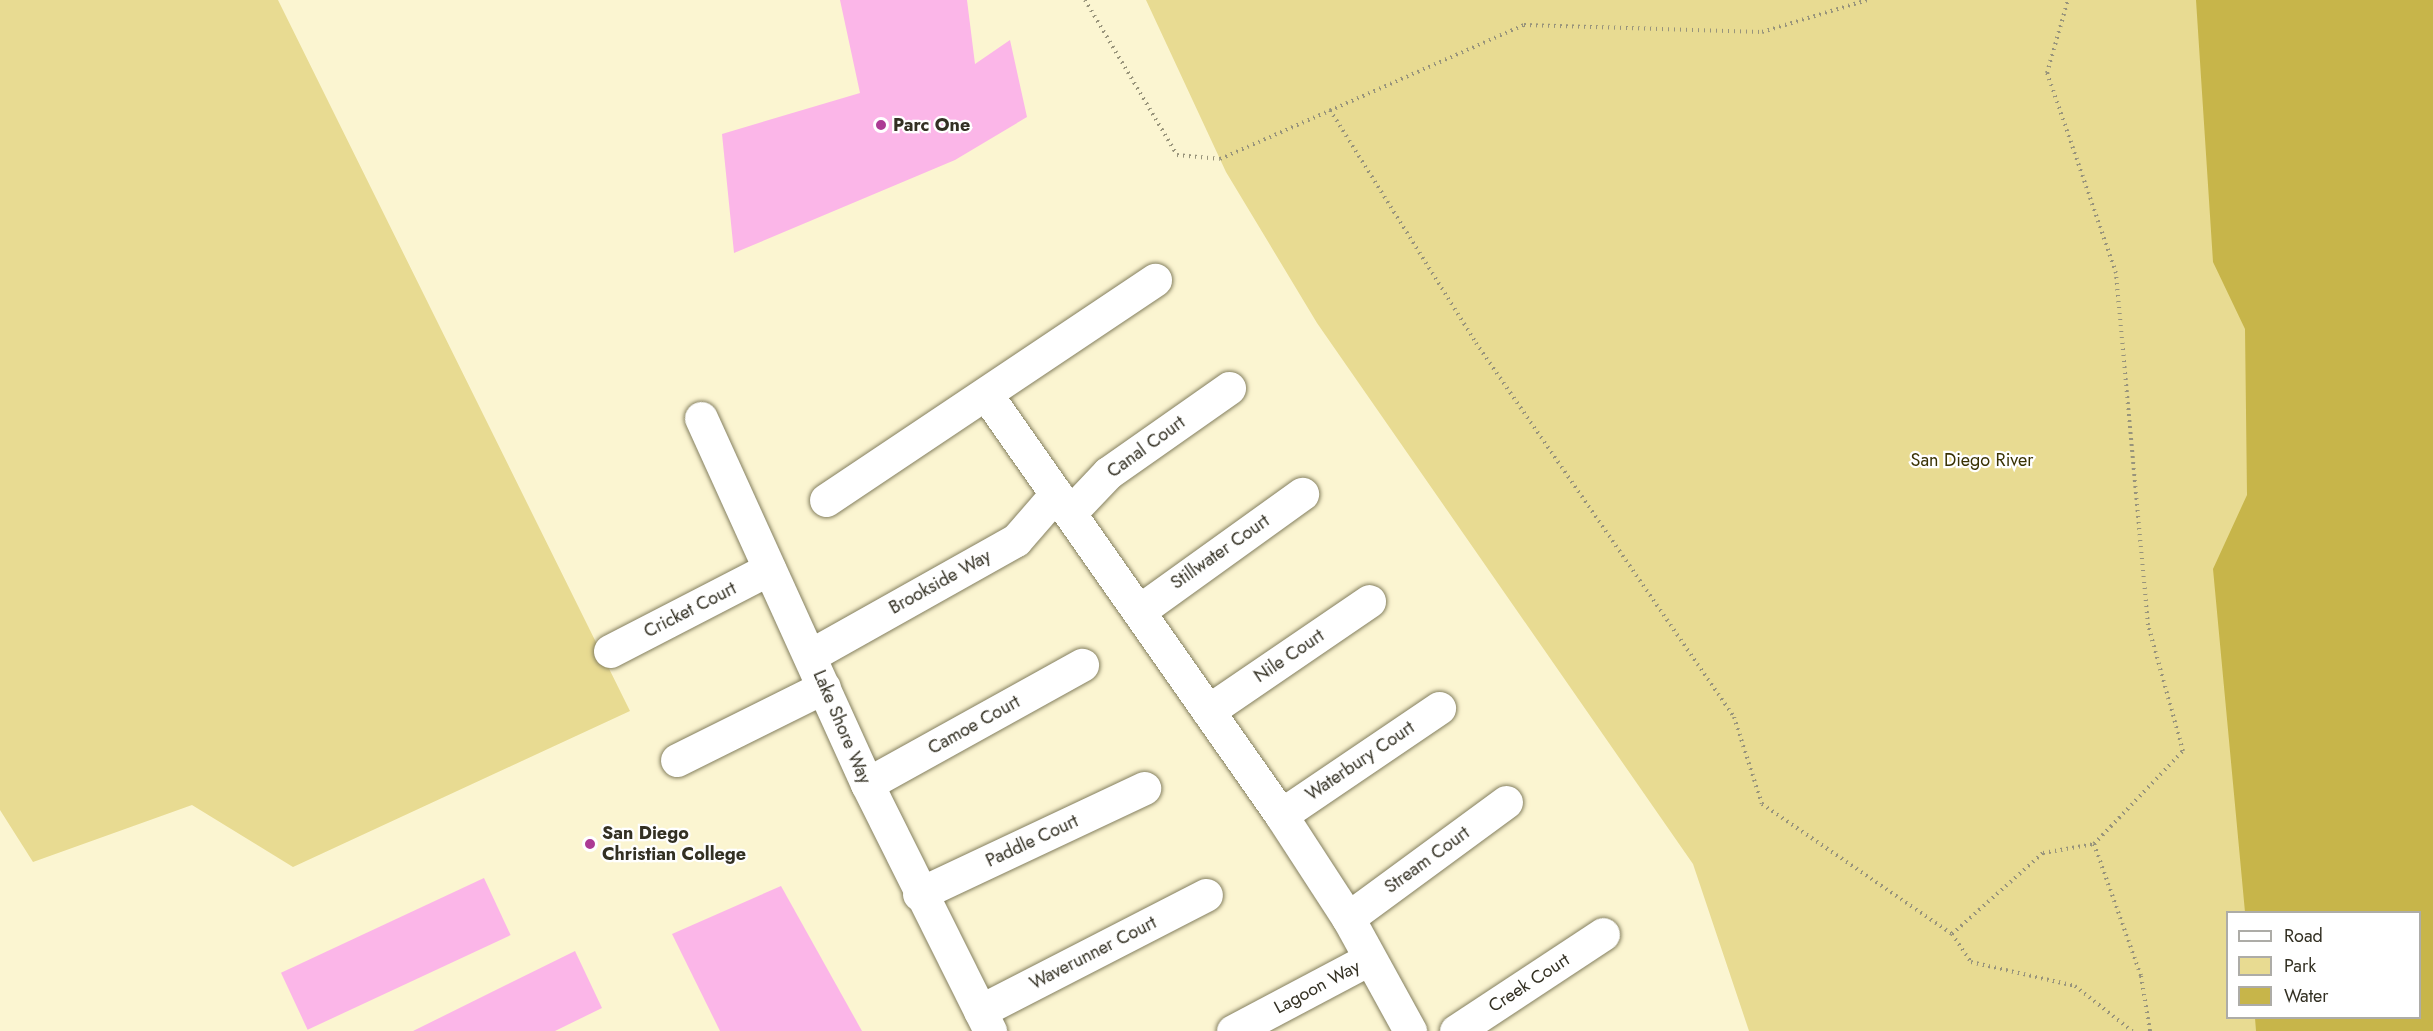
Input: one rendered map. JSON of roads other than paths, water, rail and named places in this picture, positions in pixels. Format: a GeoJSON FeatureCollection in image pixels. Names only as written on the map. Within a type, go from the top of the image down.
{"type":"FeatureCollection","features":[{"type":"Feature","properties":{"kind":"street"},"geometry":{"type":"LineString","coordinates":[[826,500],[1155,280]]}},
{"type":"Feature","properties":{"kind":"street","name":"Canal Court"},"geometry":{"type":"LineString","coordinates":[[1063,503],[1229,388]]}},
{"type":"Feature","properties":{"kind":"street"},"geometry":{"type":"LineString","coordinates":[[986,394],[1281,815],[1348,918],[1410,1031]]}},
{"type":"Feature","properties":{"kind":"street","name":"Lake Shore Way"},"geometry":{"type":"LineString","coordinates":[[701,418],[769,569],[811,655],[867,784],[919,894],[985,1021]]}},
{"type":"Feature","properties":{"kind":"street","name":"Stillwater Court"},"geometry":{"type":"LineString","coordinates":[[1139,611],[1302,494]]}},
{"type":"Feature","properties":{"kind":"street","name":"Brookside Way"},"geometry":{"type":"LineString","coordinates":[[811,655],[1016,540],[1063,503]]}},
{"type":"Feature","properties":{"kind":"street","name":"Cricket Court"},"geometry":{"type":"LineString","coordinates":[[610,651],[769,569]]}},
{"type":"Feature","properties":{"kind":"street","name":"Nile Court"},"geometry":{"type":"LineString","coordinates":[[1208,711],[1369,601]]}},
{"type":"Feature","properties":{"kind":"street","name":"Camoe Court"},"geometry":{"type":"LineString","coordinates":[[867,784],[1082,665]]}},
{"type":"Feature","properties":{"kind":"street"},"geometry":{"type":"LineString","coordinates":[[677,760],[824,687]]}},
{"type":"Feature","properties":{"kind":"street","name":"Waterbury Court"},"geometry":{"type":"LineString","coordinates":[[1281,815],[1439,708]]}},
{"type":"Feature","properties":{"kind":"street","name":"Paddle Court"},"geometry":{"type":"LineString","coordinates":[[919,894],[1144,788]]}},
{"type":"Feature","properties":{"kind":"street","name":"Stream Court"},"geometry":{"type":"LineString","coordinates":[[1348,918],[1506,802]]}},
{"type":"Feature","properties":{"kind":"street","name":"Waverunner Court"},"geometry":{"type":"LineString","coordinates":[[985,1021],[1206,895]]}},
{"type":"Feature","properties":{"kind":"street","name":"Creek Court"},"geometry":{"type":"LineString","coordinates":[[1456,1031],[1603,934]]}},
{"type":"Feature","properties":{"kind":"street","name":"Lagoon Way"},"geometry":{"type":"LineString","coordinates":[[1233,1031],[1369,959]]}},
{"type":"Feature","properties":{"kind":"water"},"geometry":{"type":"Polygon","coordinates":[[[2196,0],[2433,0],[2433,1031],[2256,1031],[2255,1019],[2421,1019],[2421,911],[2245,911],[2213,569],[2247,495],[2245,329],[2213,262],[2196,0]]]}},
{"type":"Feature","properties":{"kind":"place","name":"Parc One"},"geometry":{"type":"Point","coordinates":[881,125]}},
{"type":"Feature","properties":{"kind":"place","name":"San Diego Christian College"},"geometry":{"type":"Point","coordinates":[590,844]}},
{"type":"Feature","properties":{"kind":"park label","name":"San Diego River"},"geometry":{"type":"Point","coordinates":[1972,460]}}]}
